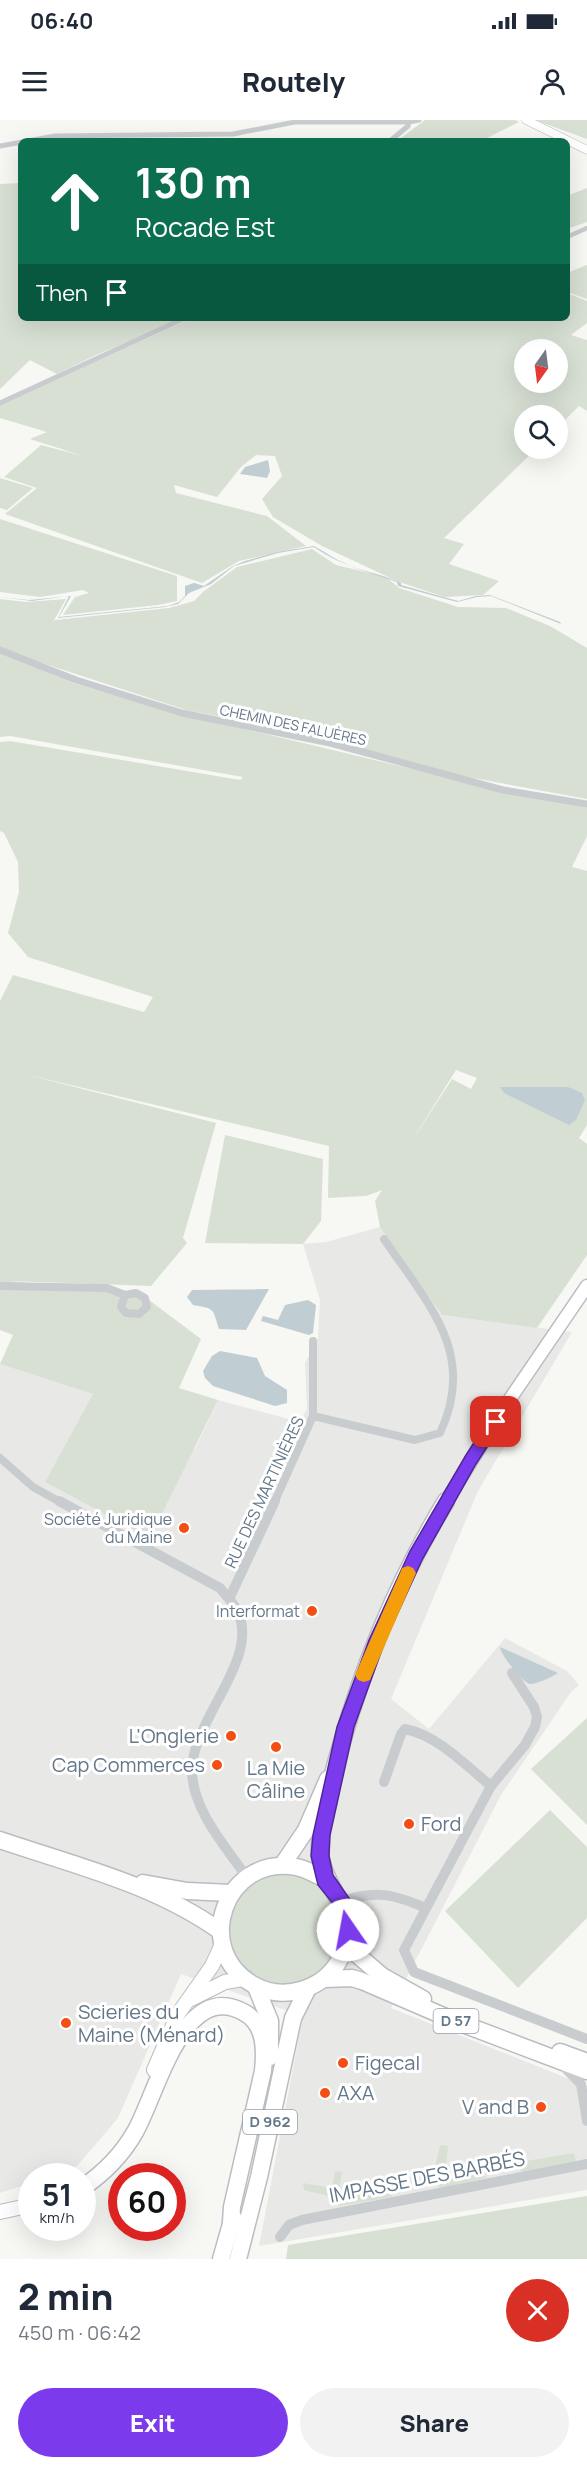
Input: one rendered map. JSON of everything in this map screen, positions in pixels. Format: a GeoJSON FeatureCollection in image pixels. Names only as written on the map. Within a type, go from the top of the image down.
{"type":"FeatureCollection","features":[{"type":"Feature","properties":{"kind":"main road"},"geometry":{"type":"LineString","coordinates":[[526,120],[563,138]]}},
{"type":"Feature","properties":{"kind":"main road"},"geometry":{"type":"LineString","coordinates":[[570,142],[587,150]]}},
{"type":"Feature","properties":{"kind":"main road"},"geometry":{"type":"LineString","coordinates":[[283,1864],[306,1830],[337,1756],[377,1640],[416,1556],[471,1460],[587,1286]]}},
{"type":"Feature","properties":{"kind":"main road"},"geometry":{"type":"LineString","coordinates":[[325,1879],[320,1856],[321,1835],[337,1756]]}},
{"type":"Feature","properties":{"kind":"main road"},"geometry":{"type":"LineString","coordinates":[[0,1839],[94,1871],[180,1904],[203,1917],[221,1937],[230,1963],[250,1983]]}},
{"type":"Feature","properties":{"kind":"main road"},"geometry":{"type":"LineString","coordinates":[[96,2168],[107,2158],[123,2137],[136,2114],[178,2014],[212,1966],[221,1937],[222,1911],[231,1893],[246,1876],[264,1867],[283,1864],[312,1870],[325,1879],[342,1901],[348,1930],[346,1945],[341,1958],[324,1979],[308,1989],[291,1993],[273,1993],[250,1983],[225,1982],[188,2001]]}},
{"type":"Feature","properties":{"kind":"main road"},"geometry":{"type":"LineString","coordinates":[[94,1871],[183,1893],[207,1895],[231,1893]]}},
{"type":"Feature","properties":{"kind":"main road","name":"D 57"},"geometry":{"type":"LineString","coordinates":[[346,1945],[381,1977],[414,1995],[587,2062]]}},
{"type":"Feature","properties":{"kind":"main road","name":"D 57"},"geometry":{"type":"LineString","coordinates":[[324,1979],[352,1978],[362,1981],[478,2030],[587,2071]]}},
{"type":"Feature","properties":{"kind":"main road","name":"D 962"},"geometry":{"type":"LineString","coordinates":[[220,2259],[242,2186],[269,2064],[273,2035],[266,2003],[250,1983]]}},
{"type":"Feature","properties":{"kind":"main road","name":"D 962"},"geometry":{"type":"LineString","coordinates":[[238,2259],[259,2177],[293,2018],[308,1989]]}},
{"type":"Feature","properties":{"kind":"main road"},"geometry":{"type":"LineString","coordinates":[[96,2178],[122,2151],[140,2124],[177,2038],[192,2018],[214,2006],[241,2009],[254,2019],[262,2033],[265,2049],[263,2071],[232,2207],[231,2222]]}},
{"type":"Feature","properties":{"kind":"main road"},"geometry":{"type":"LineString","coordinates":[[0,2212],[18,2208]]}},
{"type":"Feature","properties":{"kind":"street"},"geometry":{"type":"LineString","coordinates":[[44,138],[233,134],[296,122],[409,122],[419,120]]}},
{"type":"Feature","properties":{"kind":"street"},"geometry":{"type":"LineString","coordinates":[[394,138],[408,126],[409,122]]}},
{"type":"Feature","properties":{"kind":"street"},"geometry":{"type":"LineString","coordinates":[[0,146],[18,143]]}},
{"type":"Feature","properties":{"kind":"street"},"geometry":{"type":"LineString","coordinates":[[570,236],[587,228]]}},
{"type":"Feature","properties":{"kind":"street"},"geometry":{"type":"LineString","coordinates":[[0,403],[178,321]]}},
{"type":"Feature","properties":{"kind":"street","name":"CHEMIN DES FALUÈRES"},"geometry":{"type":"LineString","coordinates":[[0,650],[76,680],[182,713],[348,747],[503,790],[587,804]]}},
{"type":"Feature","properties":{"kind":"street","name":"RUE DES MARTINIÈRES"},"geometry":{"type":"LineString","coordinates":[[230,1597],[313,1416],[415,1440],[440,1433],[449,1414],[454,1390],[452,1351],[438,1319],[384,1239]]}},
{"type":"Feature","properties":{"kind":"street"},"geometry":{"type":"LineString","coordinates":[[0,1286],[107,1288],[125,1295]]}},
{"type":"Feature","properties":{"kind":"street"},"geometry":{"type":"LineString","coordinates":[[313,1341],[313,1416]]}},
{"type":"Feature","properties":{"kind":"street"},"geometry":{"type":"LineString","coordinates":[[0,1458],[33,1487],[220,1588],[230,1597],[242,1625],[240,1652],[198,1739],[193,1755],[192,1772],[203,1809],[246,1876]]}},
{"type":"Feature","properties":{"kind":"street"},"geometry":{"type":"LineString","coordinates":[[512,1674],[527,1693],[537,1717],[525,1745],[491,1786],[404,1950],[414,1972],[587,2039]]}},
{"type":"Feature","properties":{"kind":"street"},"geometry":{"type":"LineString","coordinates":[[384,1782],[401,1734],[405,1729],[412,1730],[436,1743],[491,1786]]}},
{"type":"Feature","properties":{"kind":"street"},"geometry":{"type":"LineString","coordinates":[[342,1901],[378,1892],[392,1893],[426,1908]]}},
{"type":"Feature","properties":{"kind":"street"},"geometry":{"type":"LineString","coordinates":[[478,2030],[571,2072],[581,2084],[587,2121]]}},
{"type":"Feature","properties":{"kind":"street","name":"IMPASSE DES BARBÉS"},"geometry":{"type":"LineString","coordinates":[[280,2236],[289,2225],[302,2220],[587,2164]]}},
{"type":"Feature","properties":{"kind":"shaded area"},"geometry":{"type":"Polygon","coordinates":[[[425,120],[515,120],[519,122],[487,138],[401,138],[425,120]]]}},
{"type":"Feature","properties":{"kind":"shaded area"},"geometry":{"type":"Polygon","coordinates":[[[535,120],[587,120],[587,139],[535,120]]]}},
{"type":"Feature","properties":{"kind":"shaded area"},"geometry":{"type":"Polygon","coordinates":[[[18,183],[18,321],[177,321],[57,374],[30,360],[0,389],[0,184],[18,183]]]}},
{"type":"Feature","properties":{"kind":"shaded area"},"geometry":{"type":"Polygon","coordinates":[[[587,188],[587,222],[570,228],[570,195],[587,188]]]}},
{"type":"Feature","properties":{"kind":"shaded area"},"geometry":{"type":"Polygon","coordinates":[[[587,265],[587,299],[570,293],[570,272],[587,265]]]}},
{"type":"Feature","properties":{"kind":"shaded area"},"geometry":{"type":"Polygon","coordinates":[[[570,294],[587,301],[587,323],[571,335],[587,340],[587,411],[579,406],[568,417],[568,405],[514,405],[514,459],[526,459],[444,538],[464,544],[449,564],[499,581],[483,595],[445,597],[399,582],[322,546],[273,517],[262,499],[282,476],[275,456],[256,455],[241,467],[217,497],[174,485],[176,493],[267,516],[306,546],[239,561],[202,583],[5,514],[37,488],[4,477],[41,445],[83,456],[30,439],[47,432],[0,418],[0,405],[185,321],[570,321],[570,294]]]}},
{"type":"Feature","properties":{"kind":"shaded area"},"geometry":{"type":"Polygon","coordinates":[[[268,460],[270,471],[267,478],[240,474],[245,467],[268,460]]]}},
{"type":"Feature","properties":{"kind":"shaded area"},"geometry":{"type":"Polygon","coordinates":[[[0,478],[33,488],[7,510],[0,508],[0,478]]]}},
{"type":"Feature","properties":{"kind":"shaded area"},"geometry":{"type":"Polygon","coordinates":[[[0,519],[177,576],[177,601],[63,615],[75,597],[89,593],[83,590],[40,597],[0,592],[0,519]]]}},
{"type":"Feature","properties":{"kind":"shaded area"},"geometry":{"type":"Polygon","coordinates":[[[314,546],[339,560],[314,547],[278,553],[234,566],[211,584],[189,593],[178,604],[165,607],[58,618],[69,596],[71,596],[59,617],[168,606],[179,602],[185,596],[185,586],[194,583],[204,586],[233,566],[277,552],[314,546]]]}},
{"type":"Feature","properties":{"kind":"shaded area"},"geometry":{"type":"Polygon","coordinates":[[[312,549],[336,565],[386,577],[399,588],[458,607],[506,608],[550,626],[587,648],[587,799],[430,770],[259,724],[186,710],[0,647],[0,599],[26,602],[66,599],[53,622],[169,608],[194,601],[237,567],[312,549]]]}},
{"type":"Feature","properties":{"kind":"shaded area"},"geometry":{"type":"Polygon","coordinates":[[[349,565],[390,578],[401,583],[401,585],[458,601],[490,595],[561,624],[491,596],[457,602],[398,586],[397,582],[349,565]]]}},
{"type":"Feature","properties":{"kind":"shaded area"},"geometry":{"type":"Polygon","coordinates":[[[0,597],[29,600],[64,597],[32,601],[0,597]]]}},
{"type":"Feature","properties":{"kind":"shaded area"},"geometry":{"type":"Polygon","coordinates":[[[0,653],[76,684],[161,709],[538,799],[587,807],[587,836],[572,867],[587,871],[587,1125],[579,1138],[587,1144],[587,1255],[537,1328],[442,1315],[380,1227],[375,1201],[382,1190],[366,1196],[328,1198],[329,1146],[24,1074],[216,1123],[183,1238],[187,1243],[151,1286],[9,1281],[141,1294],[201,1339],[179,1388],[218,1400],[150,1538],[45,1482],[93,1394],[0,1364],[13,1335],[0,1330],[0,1001],[13,975],[144,1012],[153,997],[28,957],[8,933],[19,892],[18,862],[4,833],[0,831],[0,742],[10,741],[240,780],[243,777],[10,736],[0,737],[0,653]],[[456,1070],[410,1144],[452,1079],[471,1089],[477,1078],[456,1070]]]}},
{"type":"Feature","properties":{"kind":"shaded area"},"geometry":{"type":"Polygon","coordinates":[[[500,1087],[568,1087],[582,1093],[585,1100],[576,1120],[569,1125],[504,1093],[500,1087]]]}},
{"type":"Feature","properties":{"kind":"shaded area"},"geometry":{"type":"Polygon","coordinates":[[[225,1135],[323,1159],[321,1221],[303,1244],[205,1243],[225,1135]]]}},
{"type":"Feature","properties":{"kind":"shaded area"},"geometry":{"type":"Polygon","coordinates":[[[380,1227],[442,1315],[572,1332],[478,1491],[391,1699],[429,1729],[505,1638],[567,1671],[579,1685],[571,1692],[501,1795],[391,2008],[587,2086],[587,2190],[259,2246],[303,2016],[181,1974],[118,2118],[80,2163],[18,2163],[18,2187],[0,2193],[0,1364],[94,1394],[195,1449],[218,1400],[300,1422],[307,1408],[305,1363],[318,1338],[320,1300],[303,1244],[326,1242],[380,1227]]]}},
{"type":"Feature","properties":{"kind":"shaded area"},"geometry":{"type":"Polygon","coordinates":[[[269,1289],[246,1330],[219,1329],[212,1311],[206,1307],[193,1305],[187,1297],[192,1290],[269,1289]]]}},
{"type":"Feature","properties":{"kind":"shaded area"},"geometry":{"type":"Polygon","coordinates":[[[308,1300],[316,1305],[313,1333],[309,1335],[261,1321],[263,1316],[278,1320],[285,1305],[308,1300]]]}},
{"type":"Feature","properties":{"kind":"shaded area"},"geometry":{"type":"Polygon","coordinates":[[[220,1351],[257,1358],[265,1376],[287,1390],[287,1403],[275,1406],[213,1386],[205,1378],[203,1371],[212,1356],[220,1351]]]}},
{"type":"Feature","properties":{"kind":"shaded area"},"geometry":{"type":"Polygon","coordinates":[[[500,1647],[558,1673],[530,1684],[512,1668],[500,1647]]]}},
{"type":"Feature","properties":{"kind":"shaded area"},"geometry":{"type":"Polygon","coordinates":[[[587,1718],[587,1825],[531,1769],[587,1718]]]}},
{"type":"Feature","properties":{"kind":"shaded area"},"geometry":{"type":"Polygon","coordinates":[[[550,1810],[587,1847],[587,1918],[518,1988],[445,1911],[550,1810]]]}},
{"type":"Feature","properties":{"kind":"shaded area"},"geometry":{"type":"Polygon","coordinates":[[[285,1874],[306,1879],[324,1890],[335,1908],[340,1929],[335,1950],[324,1968],[306,1979],[285,1984],[264,1979],[246,1968],[235,1950],[230,1929],[235,1908],[246,1890],[264,1879],[285,1874]]]}},
{"type":"Feature","properties":{"kind":"shaded area"},"geometry":{"type":"Polygon","coordinates":[[[440,2145],[448,2146],[446,2165],[455,2166],[460,2172],[473,2169],[479,2164],[486,2170],[485,2178],[441,2188],[434,2184],[432,2180],[440,2145]]]}},
{"type":"Feature","properties":{"kind":"shaded area"},"geometry":{"type":"Polygon","coordinates":[[[517,2153],[520,2162],[574,2153],[576,2161],[522,2172],[515,2164],[517,2153]]]}},
{"type":"Feature","properties":{"kind":"shaded area"},"geometry":{"type":"Polygon","coordinates":[[[335,2171],[342,2172],[339,2191],[391,2194],[392,2197],[339,2206],[337,2198],[304,2190],[303,2183],[332,2188],[335,2171]]]}},
{"type":"Feature","properties":{"kind":"shaded area"},"geometry":{"type":"Polygon","coordinates":[[[587,2196],[587,2259],[286,2259],[288,2245],[587,2196]]]}},
{"type":"Feature","properties":{"kind":"slow traffic"},"geometry":{"type":"LineString","coordinates":[[364,1675],[377,1640],[408,1573]]}},
{"type":"Feature","properties":{"kind":"place","name":"Société Juridique du Maine"},"geometry":{"type":"Point","coordinates":[184,1528]}},
{"type":"Feature","properties":{"kind":"place","name":"Interformat"},"geometry":{"type":"Point","coordinates":[312,1611]}},
{"type":"Feature","properties":{"kind":"place","name":"L'Onglerie"},"geometry":{"type":"Point","coordinates":[231,1736]}},
{"type":"Feature","properties":{"kind":"place","name":"La Mie Câline"},"geometry":{"type":"Point","coordinates":[276,1747]}},
{"type":"Feature","properties":{"kind":"place","name":"Cap Commerces"},"geometry":{"type":"Point","coordinates":[217,1765]}},
{"type":"Feature","properties":{"kind":"place","name":"Ford"},"geometry":{"type":"Point","coordinates":[409,1824]}},
{"type":"Feature","properties":{"kind":"place","name":"Scieries du Maine (Ménard)"},"geometry":{"type":"Point","coordinates":[66,2023]}},
{"type":"Feature","properties":{"kind":"place","name":"Figecal"},"geometry":{"type":"Point","coordinates":[343,2063]}},
{"type":"Feature","properties":{"kind":"place","name":"AXA"},"geometry":{"type":"Point","coordinates":[325,2093]}},
{"type":"Feature","properties":{"kind":"place","name":"V and B"},"geometry":{"type":"Point","coordinates":[541,2107]}},
{"type":"Feature","properties":{"kind":"route"},"geometry":{"type":"LineString","coordinates":[[348,1930],[342,1901],[325,1879],[320,1856],[321,1835],[345,1727],[377,1640],[416,1556],[471,1460],[496,1422]]}}]}
